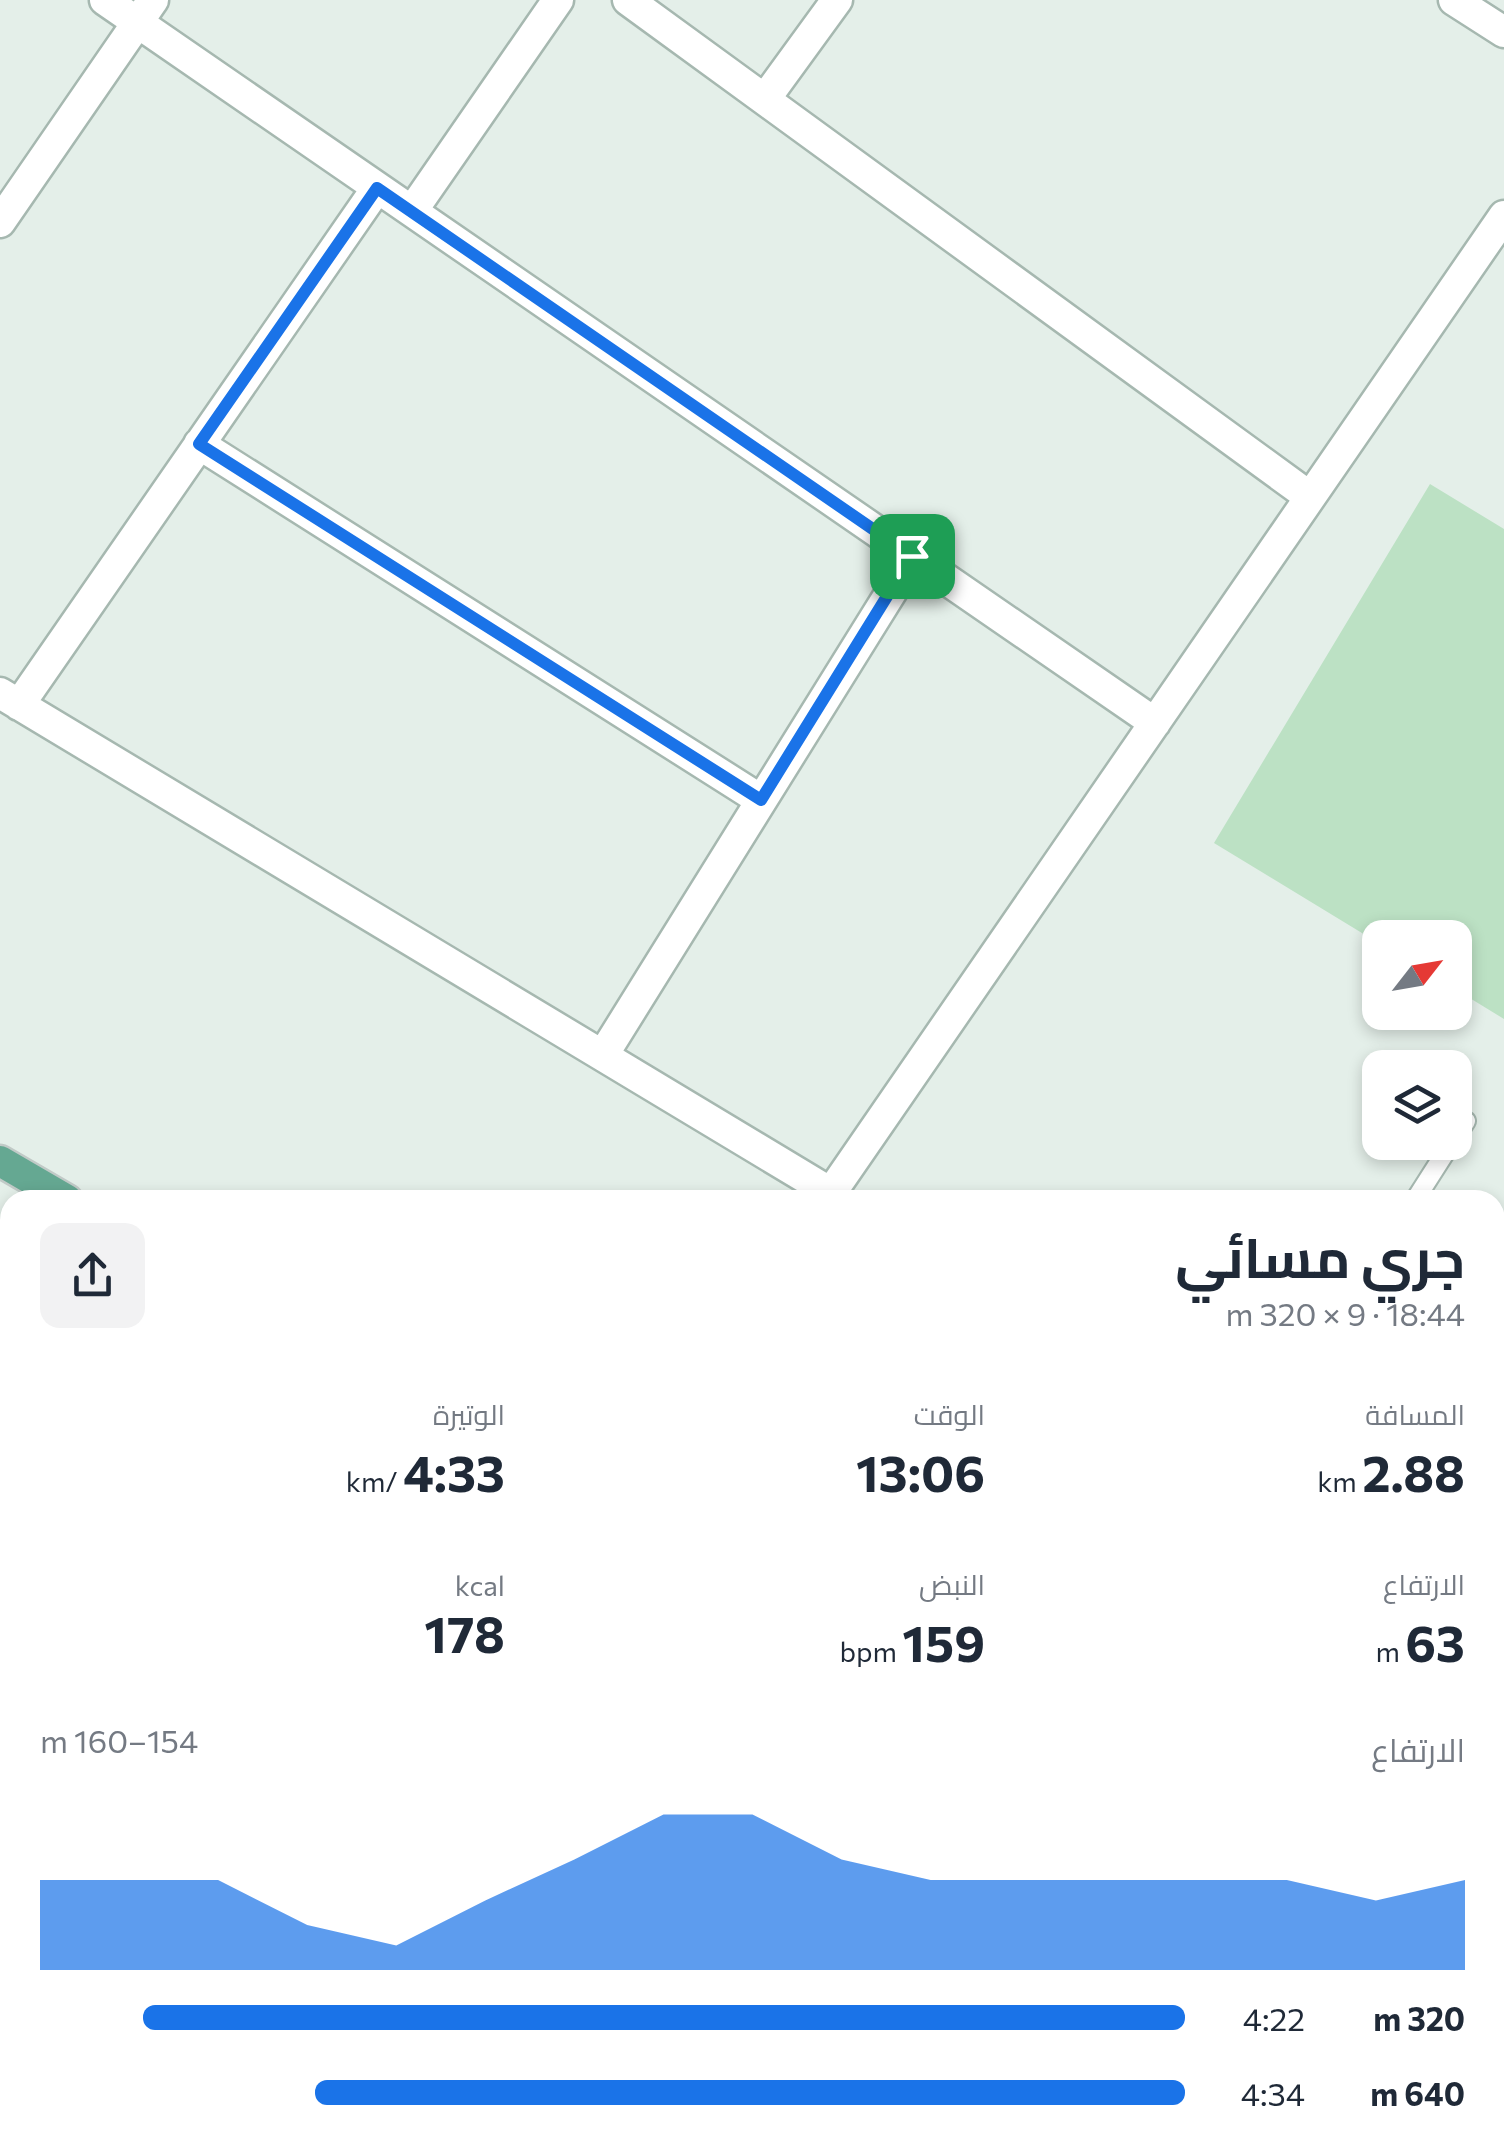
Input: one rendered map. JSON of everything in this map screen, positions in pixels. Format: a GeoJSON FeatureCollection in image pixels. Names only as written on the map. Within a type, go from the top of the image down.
{"type":"FeatureCollection","features":[{"type":"Feature","properties":{"kind":"main road"},"geometry":{"type":"LineString","coordinates":[[0,1161],[50,1190]]}},
{"type":"Feature","properties":{"kind":"street"},"geometry":{"type":"LineString","coordinates":[[105,0],[145,11],[377,188],[1155,723]]}},
{"type":"Feature","properties":{"kind":"street"},"geometry":{"type":"LineString","coordinates":[[412,212],[558,0]]}},
{"type":"Feature","properties":{"kind":"street"},"geometry":{"type":"LineString","coordinates":[[628,0],[1310,497]]}},
{"type":"Feature","properties":{"kind":"street"},"geometry":{"type":"LineString","coordinates":[[764,99],[837,0]]}},
{"type":"Feature","properties":{"kind":"street"},"geometry":{"type":"LineString","coordinates":[[1454,0],[1504,32]]}},
{"type":"Feature","properties":{"kind":"street"},"geometry":{"type":"LineString","coordinates":[[0,222],[145,11]]}},
{"type":"Feature","properties":{"kind":"street"},"geometry":{"type":"LineString","coordinates":[[377,188],[199,444],[10,699],[819,1190]]}},
{"type":"Feature","properties":{"kind":"street"},"geometry":{"type":"LineString","coordinates":[[833,1190],[1504,216]]}},
{"type":"Feature","properties":{"kind":"street"},"geometry":{"type":"LineString","coordinates":[[199,444],[761,800]]}},
{"type":"Feature","properties":{"kind":"street"},"geometry":{"type":"LineString","coordinates":[[602,1055],[912,556]]}},
{"type":"Feature","properties":{"kind":"lane"},"geometry":{"type":"LineString","coordinates":[[1422,1190],[1441,1160]]}},
{"type":"Feature","properties":{"kind":"green space"},"geometry":{"type":"Polygon","coordinates":[[[1430,484],[1504,529],[1504,1019],[1472,999],[1472,920],[1362,920],[1362,933],[1214,843],[1430,484]]]}},
{"type":"Feature","properties":{"kind":"route"},"geometry":{"type":"LineString","coordinates":[[377,188],[912,556],[761,800],[199,444],[377,188]]}}]}
